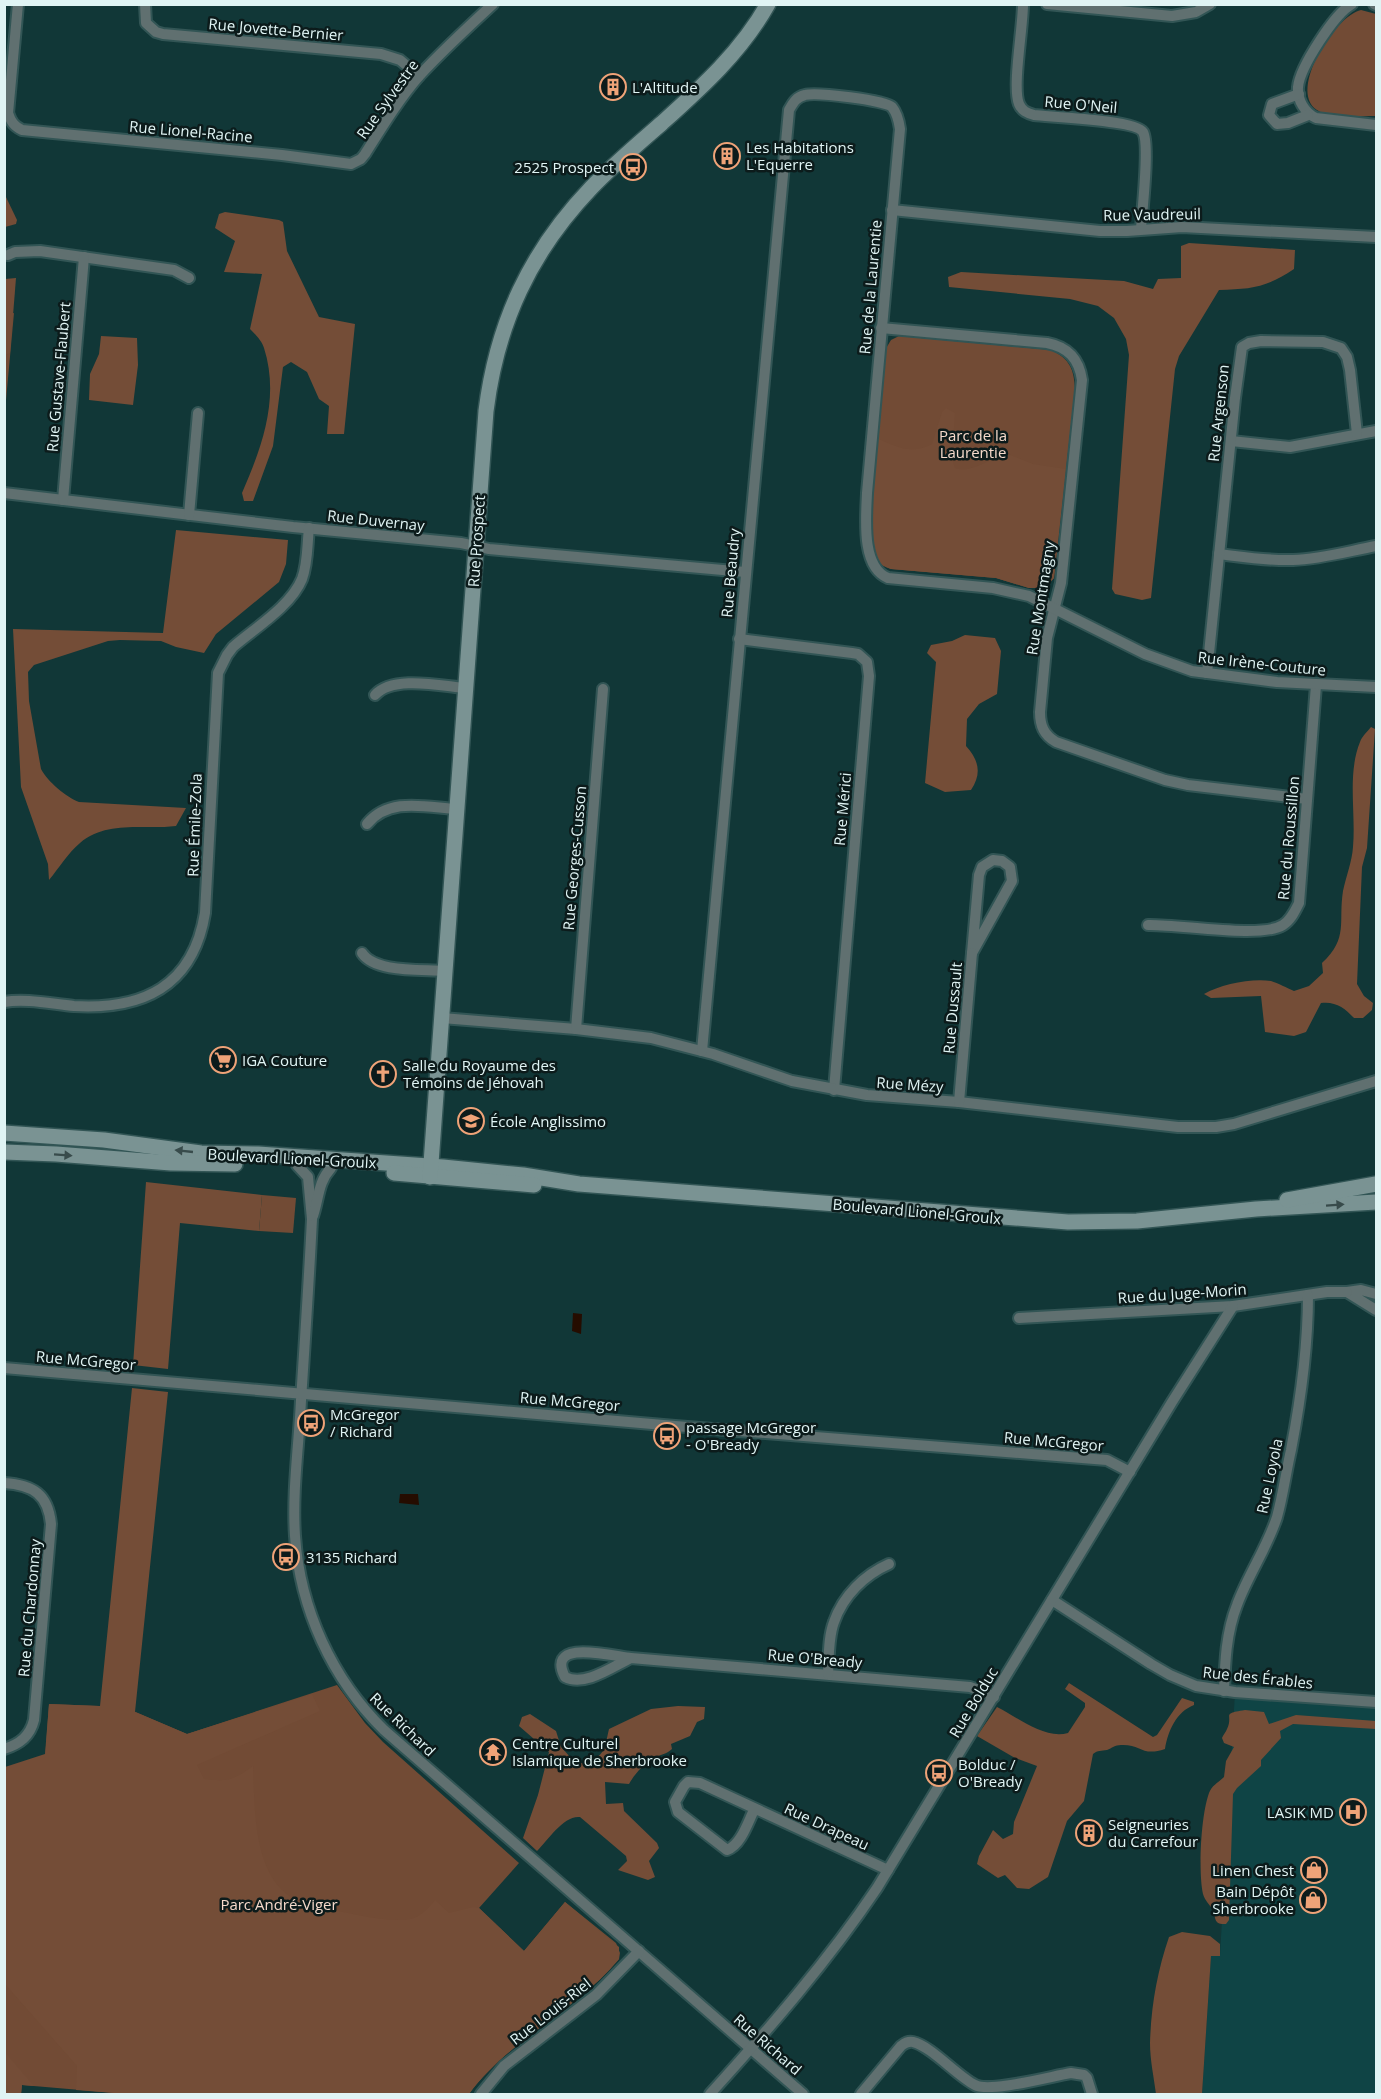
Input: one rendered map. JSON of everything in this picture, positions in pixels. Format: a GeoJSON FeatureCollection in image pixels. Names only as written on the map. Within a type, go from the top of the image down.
{"type":"FeatureCollection","features":[{"type":"Feature","properties":{"kind":"main road","name":"Rue Prospect"},"geometry":{"type":"LineString","coordinates":[[430,1171],[488,393],[507,321],[528,272],[553,232],[605,174],[714,76],[741,45],[768,4]]}},
{"type":"Feature","properties":{"kind":"main road","name":"Boulevard Lionel-Groulx"},"geometry":{"type":"LineString","coordinates":[[4,1133],[104,1140],[201,1153],[258,1154],[430,1171]]}},
{"type":"Feature","properties":{"kind":"main road","name":"Boulevard Lionel-Groulx"},"geometry":{"type":"LineString","coordinates":[[4,1152],[191,1164],[523,1175],[579,1184],[1068,1222],[1137,1221],[1256,1209],[1377,1202]]}},
{"type":"Feature","properties":{"kind":"main road","name":"Boulevard Lionel-Groulx"},"geometry":{"type":"LineString","coordinates":[[1256,1209],[1294,1198],[1377,1184]]}},
{"type":"Feature","properties":{"kind":"street","name":"Rue Lionel-Racine"},"geometry":{"type":"LineString","coordinates":[[18,4],[8,113],[11,122],[22,130],[346,163],[357,162]]}},
{"type":"Feature","properties":{"kind":"street","name":"Rue Jovette-Bernier"},"geometry":{"type":"LineString","coordinates":[[144,4],[146,23],[156,32],[163,34],[381,54],[400,60],[419,76]]}},
{"type":"Feature","properties":{"kind":"street","name":"Rue Sylvestre"},"geometry":{"type":"LineString","coordinates":[[357,162],[365,154],[397,104],[419,76],[493,4]]}},
{"type":"Feature","properties":{"kind":"street","name":"Rue O'Neil"},"geometry":{"type":"LineString","coordinates":[[1023,4],[1017,85],[1019,103],[1023,110],[1034,115],[1118,123],[1140,128],[1144,132],[1146,147],[1141,229]]}},
{"type":"Feature","properties":{"kind":"street"},"geometry":{"type":"LineString","coordinates":[[1047,4],[1139,9],[1183,15],[1196,12],[1209,4]]}},
{"type":"Feature","properties":{"kind":"street"},"geometry":{"type":"LineString","coordinates":[[1308,115],[1299,94],[1301,77],[1313,52],[1339,13],[1352,4]]}},
{"type":"Feature","properties":{"kind":"street","name":"Rue de la Laurentie"},"geometry":{"type":"LineString","coordinates":[[795,100],[804,95],[815,94],[887,104],[892,107],[900,129],[866,508],[869,554],[876,570]]}},
{"type":"Feature","properties":{"kind":"street"},"geometry":{"type":"LineString","coordinates":[[1299,94],[1272,104],[1269,115],[1277,124],[1308,115],[1331,121],[1377,125]]}},
{"type":"Feature","properties":{"kind":"street","name":"Rue Beaudry"},"geometry":{"type":"LineString","coordinates":[[702,1051],[789,110],[795,100]]}},
{"type":"Feature","properties":{"kind":"street","name":"Rue Vaudreuil"},"geometry":{"type":"LineString","coordinates":[[892,210],[1100,231],[1190,227],[1377,237]]}},
{"type":"Feature","properties":{"kind":"street"},"geometry":{"type":"LineString","coordinates":[[8,255],[15,252],[40,251],[174,270],[189,278]]}},
{"type":"Feature","properties":{"kind":"street","name":"Rue Gustave-Flaubert"},"geometry":{"type":"LineString","coordinates":[[63,500],[84,257]]}},
{"type":"Feature","properties":{"kind":"street","name":"Rue Montmagny"},"geometry":{"type":"LineString","coordinates":[[882,328],[1047,343],[1065,349],[1078,364],[1082,380],[1061,583],[1047,638],[1040,712],[1041,727],[1049,738],[1165,780],[1210,788],[1307,799]]}},
{"type":"Feature","properties":{"kind":"street","name":"Rue Argenson"},"geometry":{"type":"LineString","coordinates":[[1207,674],[1242,347],[1254,341],[1323,342],[1341,348],[1347,357],[1350,370],[1357,435]]}},
{"type":"Feature","properties":{"kind":"street"},"geometry":{"type":"LineString","coordinates":[[189,514],[198,413]]}},
{"type":"Feature","properties":{"kind":"street"},"geometry":{"type":"LineString","coordinates":[[1231,441],[1290,447],[1377,430]]}},
{"type":"Feature","properties":{"kind":"street","name":"Rue Duvernay"},"geometry":{"type":"LineString","coordinates":[[4,493],[489,549],[745,572]]}},
{"type":"Feature","properties":{"kind":"street","name":"Rue Émile-Zola"},"geometry":{"type":"LineString","coordinates":[[6,1001],[93,1007],[128,1003],[160,989],[183,970],[198,945],[205,913],[218,673],[233,647],[287,602],[296,591],[305,566],[309,528]]}},
{"type":"Feature","properties":{"kind":"street"},"geometry":{"type":"LineString","coordinates":[[1219,554],[1294,560],[1323,557],[1377,546]]}},
{"type":"Feature","properties":{"kind":"street","name":"Rue Irène-Couture"},"geometry":{"type":"LineString","coordinates":[[876,570],[888,578],[1013,592],[1029,596],[1160,660],[1207,674],[1316,685],[1377,687]]}},
{"type":"Feature","properties":{"kind":"street","name":"Rue Mérici"},"geometry":{"type":"LineString","coordinates":[[739,639],[858,654],[867,662],[869,676],[834,1090]]}},
{"type":"Feature","properties":{"kind":"street"},"geometry":{"type":"LineString","coordinates":[[375,695],[386,687],[399,683],[466,688]]}},
{"type":"Feature","properties":{"kind":"street","name":"Rue du Roussillon"},"geometry":{"type":"LineString","coordinates":[[1148,925],[1252,931],[1272,930],[1282,926],[1295,913],[1299,903],[1316,685]]}},
{"type":"Feature","properties":{"kind":"street","name":"Rue Georges-Cusson"},"geometry":{"type":"LineString","coordinates":[[576,1029],[603,689]]}},
{"type":"Feature","properties":{"kind":"street"},"geometry":{"type":"LineString","coordinates":[[367,824],[379,812],[394,806],[456,809]]}},
{"type":"Feature","properties":{"kind":"street","name":"Rue Dussault"},"geometry":{"type":"LineString","coordinates":[[959,1102],[972,953],[980,871],[988,861],[1002,861],[1010,867],[1012,881],[972,953]]}},
{"type":"Feature","properties":{"kind":"street"},"geometry":{"type":"LineString","coordinates":[[362,953],[378,966],[445,971]]}},
{"type":"Feature","properties":{"kind":"street","name":"Rue Mézy"},"geometry":{"type":"LineString","coordinates":[[442,1018],[641,1036],[702,1051],[792,1081],[867,1095],[959,1102],[1178,1127],[1216,1127],[1234,1124],[1377,1081]]}},
{"type":"Feature","properties":{"kind":"street","name":"Rue Richard"},"geometry":{"type":"LineString","coordinates":[[297,1166],[308,1177],[312,1219],[295,1535],[303,1588],[309,1610],[335,1667],[356,1699],[384,1730],[803,2094]]}},
{"type":"Feature","properties":{"kind":"street","name":"Rue Richard"},"geometry":{"type":"LineString","coordinates":[[312,1219],[319,1200],[321,1180],[331,1168]]}},
{"type":"Feature","properties":{"kind":"street","name":"Rue du Juge-Morin"},"geometry":{"type":"LineString","coordinates":[[1019,1318],[1233,1306],[1327,1292],[1361,1290],[1377,1294]]}},
{"type":"Feature","properties":{"kind":"street"},"geometry":{"type":"LineString","coordinates":[[1347,1292],[1377,1310]]}},
{"type":"Feature","properties":{"kind":"street","name":"Rue Loyola"},"geometry":{"type":"LineString","coordinates":[[1224,1691],[1226,1653],[1231,1623],[1237,1604],[1271,1534],[1280,1505],[1305,1369],[1308,1295]]}},
{"type":"Feature","properties":{"kind":"street","name":"Rue Bolduc"},"geometry":{"type":"LineString","coordinates":[[710,2094],[752,2048],[849,1926],[888,1870],[1233,1306]]}},
{"type":"Feature","properties":{"kind":"street","name":"Rue McGregor"},"geometry":{"type":"LineString","coordinates":[[4,1368],[1107,1460],[1130,1472]]}},
{"type":"Feature","properties":{"kind":"street","name":"Rue du Chardonnay"},"geometry":{"type":"LineString","coordinates":[[4,1483],[17,1484],[38,1493],[50,1512],[51,1524],[34,1720],[23,1740],[4,1749]]}},
{"type":"Feature","properties":{"kind":"street"},"geometry":{"type":"LineString","coordinates":[[828,1674],[831,1632],[838,1614],[860,1581],[889,1564]]}},
{"type":"Feature","properties":{"kind":"street","name":"Rue des Érables"},"geometry":{"type":"LineString","coordinates":[[1052,1600],[1170,1675],[1196,1686],[1224,1691],[1377,1702]]}},
{"type":"Feature","properties":{"kind":"street","name":"Rue O'Bready"},"geometry":{"type":"LineString","coordinates":[[630,1658],[592,1677],[578,1681],[565,1677],[561,1666],[564,1657],[572,1652],[970,1687],[994,1698]]}},
{"type":"Feature","properties":{"kind":"street","name":"Rue Drapeau"},"geometry":{"type":"LineString","coordinates":[[754,1810],[739,1839],[727,1850],[678,1812],[675,1802],[688,1782],[700,1783],[754,1810],[888,1870]]}},
{"type":"Feature","properties":{"kind":"street","name":"Rue Louis-Riel"},"geometry":{"type":"LineString","coordinates":[[481,2094],[504,2066],[596,1995],[639,1951]]}},
{"type":"Feature","properties":{"kind":"street"},"geometry":{"type":"LineString","coordinates":[[861,2094],[901,2046],[911,2042],[922,2046],[977,2087],[993,2087],[1071,2073],[1084,2075],[1092,2094]]}},
{"type":"Feature","properties":{"kind":"shaded area"},"geometry":{"type":"Polygon","coordinates":[[[573,1313],[582,1314],[581,1334],[572,1331],[573,1313]]]}},
{"type":"Feature","properties":{"kind":"shaded area"},"geometry":{"type":"Polygon","coordinates":[[[400,1494],[418,1494],[419,1505],[399,1503],[400,1494]]]}},
{"type":"Feature","properties":{"kind":"shaded area"},"geometry":{"type":"Polygon","coordinates":[[[1235,1692],[1376,1702],[1376,2094],[1202,2094],[1211,1955],[1220,1955],[1235,1692]]]}},
{"type":"Feature","properties":{"kind":"green space"},"geometry":{"type":"Polygon","coordinates":[[[1361,10],[1376,14],[1376,116],[1322,113],[1309,100],[1308,87],[1311,71],[1318,54],[1339,25],[1361,10]]]}},
{"type":"Feature","properties":{"kind":"green space"},"geometry":{"type":"Polygon","coordinates":[[[5,195],[17,220],[16,224],[5,227],[5,195]]]}},
{"type":"Feature","properties":{"kind":"green space"},"geometry":{"type":"Polygon","coordinates":[[[225,212],[283,222],[287,251],[319,317],[355,324],[344,434],[327,434],[329,406],[319,399],[307,372],[291,362],[283,367],[273,446],[253,501],[244,501],[242,493],[262,440],[270,385],[264,348],[250,329],[262,274],[224,272],[235,241],[215,228],[219,214],[225,212]]]}},
{"type":"Feature","properties":{"kind":"green space"},"geometry":{"type":"Polygon","coordinates":[[[1189,243],[1295,250],[1294,269],[1266,284],[1219,290],[1179,356],[1175,369],[1151,598],[1142,600],[1115,594],[1112,589],[1129,355],[1126,339],[1114,318],[1098,306],[1070,299],[949,287],[948,277],[961,272],[1124,281],[1153,289],[1158,279],[1181,278],[1181,246],[1189,243]]]}},
{"type":"Feature","properties":{"kind":"green space"},"geometry":{"type":"Polygon","coordinates":[[[16,278],[10,353],[5,355],[5,279],[16,278]]]}},
{"type":"Feature","properties":{"kind":"green space"},"geometry":{"type":"Polygon","coordinates":[[[14,313],[5,411],[5,315],[14,313]]]}},
{"type":"Feature","properties":{"kind":"green space"},"geometry":{"type":"Polygon","coordinates":[[[101,336],[137,338],[138,365],[133,405],[89,400],[90,374],[99,354],[101,336]]]}},
{"type":"Feature","properties":{"kind":"green space","name":"Parc de la Laurentie"},"geometry":{"type":"Polygon","coordinates":[[[899,336],[1051,350],[1063,357],[1070,365],[1075,389],[1054,578],[1045,588],[1029,588],[996,578],[891,569],[882,565],[874,544],[873,498],[885,350],[891,340],[899,336]]]}},
{"type":"Feature","properties":{"kind":"green space"},"geometry":{"type":"Polygon","coordinates":[[[946,408],[955,413],[952,459],[955,468],[974,467],[1005,453],[1033,464],[1066,469],[1054,578],[1045,588],[1029,588],[996,578],[891,569],[877,559],[872,534],[872,517],[877,438],[911,449],[932,444],[942,412],[946,408]]]}},
{"type":"Feature","properties":{"kind":"green space"},"geometry":{"type":"Polygon","coordinates":[[[176,530],[288,540],[286,564],[279,582],[216,634],[204,653],[161,641],[108,641],[34,665],[28,672],[29,701],[41,769],[58,788],[79,802],[186,808],[176,826],[126,827],[102,831],[91,836],[72,851],[49,880],[48,864],[21,787],[13,629],[163,633],[176,530]]]}},
{"type":"Feature","properties":{"kind":"green space"},"geometry":{"type":"Polygon","coordinates":[[[965,635],[995,638],[1001,651],[997,694],[979,704],[967,719],[966,746],[978,767],[977,778],[971,790],[945,792],[925,783],[936,662],[927,653],[931,645],[952,641],[965,635]]]}},
{"type":"Feature","properties":{"kind":"green space"},"geometry":{"type":"Polygon","coordinates":[[[1371,727],[1375,729],[1367,848],[1362,867],[1357,984],[1364,996],[1373,1003],[1372,1010],[1363,1018],[1354,1018],[1339,1006],[1321,1003],[1306,1032],[1294,1036],[1265,1032],[1261,996],[1211,998],[1204,994],[1228,985],[1255,980],[1271,981],[1294,991],[1309,986],[1323,973],[1322,963],[1336,946],[1341,929],[1343,891],[1354,834],[1353,780],[1356,754],[1361,740],[1371,727]]]}},
{"type":"Feature","properties":{"kind":"green space"},"geometry":{"type":"Polygon","coordinates":[[[146,1182],[262,1195],[259,1231],[180,1223],[168,1369],[133,1365],[146,1182]]]}},
{"type":"Feature","properties":{"kind":"green space"},"geometry":{"type":"Polygon","coordinates":[[[262,1195],[296,1198],[293,1233],[259,1231],[262,1195]]]}},
{"type":"Feature","properties":{"kind":"green space","name":"Parc André-Viger"},"geometry":{"type":"Polygon","coordinates":[[[132,1388],[168,1392],[135,1712],[187,1734],[312,1694],[320,1711],[197,1765],[204,1779],[219,1780],[235,1777],[253,1766],[256,1824],[266,1864],[274,1881],[287,1894],[304,1903],[391,1920],[414,1918],[435,1900],[449,1913],[473,1907],[479,1908],[524,1951],[565,1902],[619,1947],[619,1959],[602,1977],[503,2057],[469,2094],[127,2094],[76,2090],[77,2066],[5,1984],[5,1767],[45,1754],[49,1704],[100,1706],[132,1388]]]}},
{"type":"Feature","properties":{"kind":"green space"},"geometry":{"type":"Polygon","coordinates":[[[1069,1683],[1153,1737],[1157,1735],[1182,1698],[1194,1702],[1194,1705],[1182,1712],[1174,1723],[1165,1749],[1151,1752],[1133,1746],[1119,1745],[1093,1754],[1084,1801],[1067,1821],[1048,1877],[1029,1889],[1017,1888],[1005,1875],[998,1878],[977,1864],[993,1830],[1003,1839],[1013,1834],[1014,1822],[1037,1766],[1015,1758],[977,1736],[997,1707],[1041,1730],[1059,1734],[1068,1733],[1085,1707],[1085,1703],[1065,1689],[1069,1683]]]}},
{"type":"Feature","properties":{"kind":"green space","name":"Parc André-Viger"},"geometry":{"type":"Polygon","coordinates":[[[337,1685],[365,1723],[383,1742],[519,1863],[479,1908],[524,1951],[565,1902],[616,1943],[620,1953],[619,1959],[583,1994],[503,2057],[469,2094],[127,2094],[22,2085],[21,2094],[5,2094],[5,1830],[42,1801],[49,1704],[124,1707],[187,1734],[337,1685]]]}},
{"type":"Feature","properties":{"kind":"green space"},"geometry":{"type":"Polygon","coordinates":[[[678,1706],[705,1707],[704,1719],[697,1722],[690,1736],[671,1744],[670,1751],[647,1763],[636,1773],[629,1784],[605,1782],[606,1804],[623,1803],[624,1811],[657,1843],[659,1848],[649,1861],[655,1877],[648,1880],[618,1870],[627,1861],[626,1856],[580,1817],[574,1817],[562,1824],[537,1851],[523,1838],[538,1795],[549,1752],[519,1726],[522,1717],[530,1714],[556,1731],[561,1747],[572,1759],[584,1764],[596,1758],[603,1751],[609,1729],[651,1709],[678,1706]]]}},
{"type":"Feature","properties":{"kind":"green space"},"geometry":{"type":"Polygon","coordinates":[[[1245,1710],[1264,1712],[1269,1724],[1296,1715],[1376,1721],[1376,1729],[1293,1724],[1280,1731],[1281,1738],[1261,1760],[1261,1766],[1233,1794],[1229,1920],[1226,1924],[1219,1924],[1206,1901],[1201,1884],[1202,1829],[1209,1793],[1213,1786],[1224,1777],[1226,1761],[1234,1747],[1224,1743],[1222,1738],[1229,1724],[1229,1715],[1245,1710]]]}},
{"type":"Feature","properties":{"kind":"green space"},"geometry":{"type":"Polygon","coordinates":[[[1182,1932],[1210,1936],[1220,1944],[1220,1956],[1211,1956],[1202,2094],[1156,2094],[1150,2043],[1155,1990],[1169,1937],[1182,1932]]]}},
{"type":"Feature","properties":{"kind":"green space"},"geometry":{"type":"Polygon","coordinates":[[[4,2051],[34,2086],[22,2085],[21,2094],[5,2094],[4,2051]]]}},
{"type":"Feature","properties":{"kind":"place","name":"L'Altitude"},"geometry":{"type":"Point","coordinates":[613,87]}},
{"type":"Feature","properties":{"kind":"place","name":"Les Habitations L'Equerre"},"geometry":{"type":"Point","coordinates":[727,156]}},
{"type":"Feature","properties":{"kind":"place","name":"2525 Prospect"},"geometry":{"type":"Point","coordinates":[633,167]}},
{"type":"Feature","properties":{"kind":"place","name":"IGA Couture"},"geometry":{"type":"Point","coordinates":[223,1060]}},
{"type":"Feature","properties":{"kind":"place","name":"Salle du Royaume des Témoins de Jéhovah"},"geometry":{"type":"Point","coordinates":[383,1074]}},
{"type":"Feature","properties":{"kind":"place","name":"École Anglissimo"},"geometry":{"type":"Point","coordinates":[471,1121]}},
{"type":"Feature","properties":{"kind":"place","name":"McGregor / Richard"},"geometry":{"type":"Point","coordinates":[311,1423]}},
{"type":"Feature","properties":{"kind":"place","name":"passage McGregor - O'Bready"},"geometry":{"type":"Point","coordinates":[667,1436]}},
{"type":"Feature","properties":{"kind":"place","name":"3135 Richard"},"geometry":{"type":"Point","coordinates":[286,1557]}},
{"type":"Feature","properties":{"kind":"place","name":"Centre Culturel Islamique de Sherbrooke"},"geometry":{"type":"Point","coordinates":[493,1752]}},
{"type":"Feature","properties":{"kind":"place","name":"Bolduc / O'Bready"},"geometry":{"type":"Point","coordinates":[939,1773]}},
{"type":"Feature","properties":{"kind":"place","name":"LASIK MD"},"geometry":{"type":"Point","coordinates":[1353,1812]}},
{"type":"Feature","properties":{"kind":"place","name":"Seigneuries du Carrefour"},"geometry":{"type":"Point","coordinates":[1089,1833]}},
{"type":"Feature","properties":{"kind":"place","name":"Linen Chest"},"geometry":{"type":"Point","coordinates":[1314,1870]}},
{"type":"Feature","properties":{"kind":"place","name":"Bain Dépôt Sherbrooke"},"geometry":{"type":"Point","coordinates":[1313,1900]}}]}
